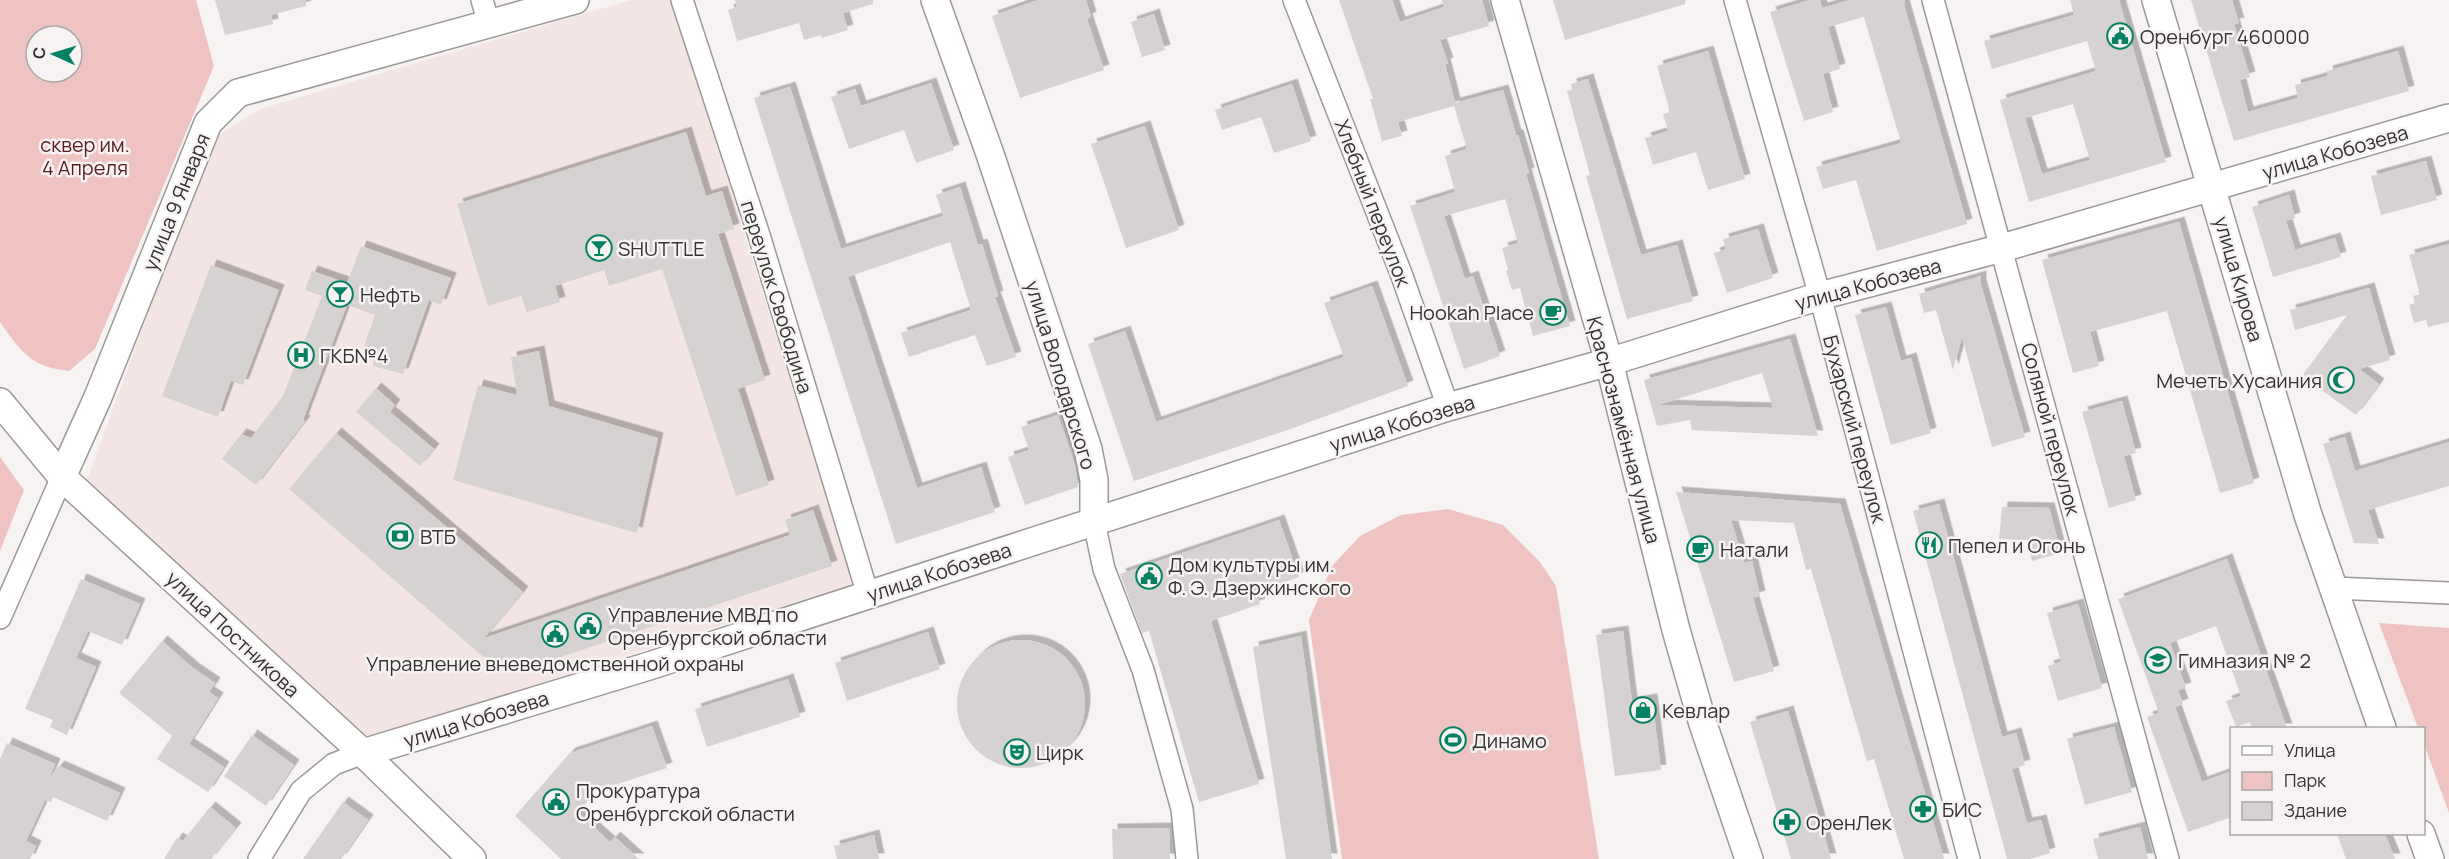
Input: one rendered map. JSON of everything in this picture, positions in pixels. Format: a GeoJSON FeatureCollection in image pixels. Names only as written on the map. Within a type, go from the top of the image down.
{"type":"FeatureCollection","features":[{"type":"Feature","properties":{"kind":"main road","name":"улица 9 Января"},"geometry":{"type":"LineString","coordinates":[[62,477],[98,398],[208,123],[238,93],[486,12],[575,0]]}},
{"type":"Feature","properties":{"kind":"main road","name":"улица Володарского"},"geometry":{"type":"LineString","coordinates":[[935,0],[990,154],[1088,450],[1094,480],[1094,522]]}},
{"type":"Feature","properties":{"kind":"main road","name":"Краснознамённая улица"},"geometry":{"type":"LineString","coordinates":[[1505,0],[1609,362],[1676,630],[1703,724],[1749,859]]}},
{"type":"Feature","properties":{"kind":"main road","name":"улица Кирова"},"geometry":{"type":"LineString","coordinates":[[2156,0],[2308,515],[2381,727]]}},
{"type":"Feature","properties":{"kind":"main road","name":"улица Кобозева"},"geometry":{"type":"LineString","coordinates":[[363,753],[649,666],[1448,407],[1609,362],[1820,297],[2002,248],[2449,118]]}},
{"type":"Feature","properties":{"kind":"main road","name":"улица Постникова"},"geometry":{"type":"LineString","coordinates":[[0,402],[62,477],[363,753],[472,859]]}},
{"type":"Feature","properties":{"kind":"main road"},"geometry":{"type":"LineString","coordinates":[[2421,835],[2430,859]]}},
{"type":"Feature","properties":{"kind":"street","name":"переулок Свободина"},"geometry":{"type":"LineString","coordinates":[[682,0],[759,235],[867,595]]}},
{"type":"Feature","properties":{"kind":"street","name":"Хлебный переулок"},"geometry":{"type":"LineString","coordinates":[[1294,0],[1402,276],[1448,407]]}},
{"type":"Feature","properties":{"kind":"street","name":"Бухарский переулок"},"geometry":{"type":"LineString","coordinates":[[1735,0],[1820,297],[1970,859]]}},
{"type":"Feature","properties":{"kind":"street","name":"Соляной переулок"},"geometry":{"type":"LineString","coordinates":[[1933,0],[2168,859]]}},
{"type":"Feature","properties":{"kind":"street"},"geometry":{"type":"LineString","coordinates":[[0,618],[62,477]]}},
{"type":"Feature","properties":{"kind":"street","name":"улица Володарского"},"geometry":{"type":"LineString","coordinates":[[1094,522],[1104,569],[1143,670],[1182,809],[1187,859]]}},
{"type":"Feature","properties":{"kind":"street"},"geometry":{"type":"LineString","coordinates":[[2334,588],[2449,593]]}},
{"type":"Feature","properties":{"kind":"street"},"geometry":{"type":"LineString","coordinates":[[259,859],[301,791],[334,764],[363,753]]}},
{"type":"Feature","properties":{"kind":"shaded area"},"geometry":{"type":"Polygon","coordinates":[[[631,0],[671,0],[854,583],[369,738],[86,483],[211,140],[260,109],[631,0]]]}},
{"type":"Feature","properties":{"kind":"green space","name":"сквер им. 4 Апреля"},"geometry":{"type":"Polygon","coordinates":[[[0,0],[196,0],[214,66],[95,349],[69,371],[36,362],[14,342],[0,322],[0,0]]]}},
{"type":"Feature","properties":{"kind":"green space"},"geometry":{"type":"Polygon","coordinates":[[[0,457],[24,490],[0,551],[0,457]]]}},
{"type":"Feature","properties":{"kind":"green space","name":"Динамо"},"geometry":{"type":"Polygon","coordinates":[[[1448,509],[1503,525],[1540,562],[1556,586],[1599,859],[1342,859],[1309,620],[1332,566],[1360,536],[1401,515],[1448,509]]]}},
{"type":"Feature","properties":{"kind":"green space"},"geometry":{"type":"Polygon","coordinates":[[[2379,623],[2449,628],[2449,813],[2425,747],[2425,727],[2418,727],[2379,623]]]}},
{"type":"Feature","properties":{"kind":"building"},"geometry":{"type":"Polygon","coordinates":[[[215,0],[306,0],[306,6],[271,15],[273,24],[225,35],[215,0]]]}},
{"type":"Feature","properties":{"kind":"building"},"geometry":{"type":"Polygon","coordinates":[[[735,0],[873,0],[873,4],[843,13],[848,30],[822,38],[821,35],[804,40],[799,23],[737,41],[728,10],[737,7],[735,0]]]}},
{"type":"Feature","properties":{"kind":"building"},"geometry":{"type":"Polygon","coordinates":[[[1038,0],[1086,0],[1091,17],[1087,19],[1104,70],[1020,98],[992,16],[1038,0]]]}},
{"type":"Feature","properties":{"kind":"building"},"geometry":{"type":"Polygon","coordinates":[[[1339,0],[1392,0],[1400,22],[1444,7],[1442,0],[1482,0],[1489,26],[1440,40],[1448,63],[1445,64],[1455,103],[1503,90],[1529,173],[1526,174],[1570,326],[1533,336],[1520,288],[1512,290],[1506,271],[1508,270],[1502,248],[1518,243],[1505,199],[1444,216],[1465,279],[1473,276],[1500,356],[1464,369],[1410,206],[1455,192],[1445,156],[1467,149],[1454,106],[1398,122],[1402,136],[1382,141],[1370,99],[1373,99],[1339,0]]]}},
{"type":"Feature","properties":{"kind":"building"},"geometry":{"type":"Polygon","coordinates":[[[1553,0],[1685,0],[1685,4],[1565,40],[1553,0]]]}},
{"type":"Feature","properties":{"kind":"building"},"geometry":{"type":"Polygon","coordinates":[[[1810,0],[1820,0],[1822,8],[1850,0],[1905,0],[1904,5],[1967,224],[1877,251],[1856,180],[1823,189],[1816,167],[1901,143],[1864,17],[1828,27],[1840,69],[1823,74],[1833,112],[1804,121],[1770,12],[1810,0]]]}},
{"type":"Feature","properties":{"kind":"building"},"geometry":{"type":"Polygon","coordinates":[[[2070,0],[2119,0],[2166,162],[2029,202],[2000,100],[2096,71],[2087,41],[1992,69],[1984,41],[2074,15],[2070,0]],[[2073,104],[2025,118],[2042,174],[2090,160],[2073,104]]]}},
{"type":"Feature","properties":{"kind":"building"},"geometry":{"type":"Polygon","coordinates":[[[2191,0],[2232,0],[2239,23],[2234,24],[2250,77],[2240,80],[2248,112],[2298,98],[2295,85],[2328,76],[2327,71],[2398,51],[2409,91],[2234,141],[2191,0]]]}},
{"type":"Feature","properties":{"kind":"building"},"geometry":{"type":"Polygon","coordinates":[[[1154,14],[1165,50],[1142,57],[1131,22],[1154,14]]]}},
{"type":"Feature","properties":{"kind":"building"},"geometry":{"type":"Polygon","coordinates":[[[1708,51],[1745,179],[1708,190],[1696,152],[1653,165],[1645,138],[1668,131],[1663,114],[1670,112],[1657,66],[1708,51]]]}},
{"type":"Feature","properties":{"kind":"building"},"geometry":{"type":"Polygon","coordinates":[[[1588,79],[1641,255],[1677,245],[1693,301],[1627,319],[1586,176],[1590,175],[1567,91],[1572,90],[1571,84],[1588,79]]]}},
{"type":"Feature","properties":{"kind":"building"},"geometry":{"type":"Polygon","coordinates":[[[931,83],[954,150],[916,163],[904,130],[849,149],[831,97],[855,89],[861,106],[931,83]]]}},
{"type":"Feature","properties":{"kind":"building"},"geometry":{"type":"Polygon","coordinates":[[[1292,84],[1311,141],[1274,153],[1261,117],[1222,130],[1215,110],[1292,84]]]}},
{"type":"Feature","properties":{"kind":"building"},"geometry":{"type":"Polygon","coordinates":[[[790,87],[841,249],[943,216],[936,195],[960,187],[978,245],[982,244],[998,296],[995,297],[1016,357],[987,366],[975,335],[909,357],[901,333],[971,310],[950,242],[848,277],[917,488],[981,467],[995,512],[896,544],[754,98],[790,87]]]}},
{"type":"Feature","properties":{"kind":"building"},"geometry":{"type":"Polygon","coordinates":[[[1145,126],[1179,230],[1126,248],[1091,144],[1145,126]]]}},
{"type":"Feature","properties":{"kind":"building"},"geometry":{"type":"Polygon","coordinates":[[[686,132],[706,196],[722,191],[734,229],[718,234],[765,380],[738,389],[769,485],[736,496],[662,269],[609,286],[604,270],[555,286],[560,302],[527,312],[521,296],[488,306],[457,204],[686,132]]]}},
{"type":"Feature","properties":{"kind":"building"},"geometry":{"type":"Polygon","coordinates":[[[2426,161],[2437,200],[2381,215],[2371,176],[2426,161]]]}},
{"type":"Feature","properties":{"kind":"building"},"geometry":{"type":"Polygon","coordinates":[[[2289,195],[2295,218],[2286,221],[2295,250],[2335,238],[2341,257],[2273,277],[2252,207],[2289,195]]]}},
{"type":"Feature","properties":{"kind":"building"},"geometry":{"type":"Polygon","coordinates":[[[2179,222],[2254,483],[2220,493],[2167,311],[2090,332],[2099,366],[2073,373],[2042,260],[2179,222]]]}},
{"type":"Feature","properties":{"kind":"building"},"geometry":{"type":"Polygon","coordinates":[[[1758,229],[1773,278],[1727,293],[1714,253],[1726,249],[1723,239],[1758,229]]]}},
{"type":"Feature","properties":{"kind":"building"},"geometry":{"type":"Polygon","coordinates":[[[2449,244],[2449,322],[2428,327],[2426,320],[2414,323],[2409,305],[2415,303],[2413,296],[2420,294],[2409,255],[2449,244]]]}},
{"type":"Feature","properties":{"kind":"building"},"geometry":{"type":"Polygon","coordinates":[[[361,246],[451,278],[441,305],[429,300],[403,374],[373,366],[375,354],[363,349],[375,315],[347,305],[303,420],[305,421],[256,485],[222,459],[241,434],[251,438],[283,396],[322,296],[305,290],[312,271],[347,283],[361,246]]]}},
{"type":"Feature","properties":{"kind":"building"},"geometry":{"type":"Polygon","coordinates":[[[211,265],[279,290],[243,385],[231,381],[218,417],[162,396],[211,265]]]}},
{"type":"Feature","properties":{"kind":"building"},"geometry":{"type":"Polygon","coordinates":[[[1981,276],[1981,285],[2025,437],[1992,447],[1962,337],[1953,370],[1936,310],[1924,313],[1919,294],[1981,276]]]}},
{"type":"Feature","properties":{"kind":"building"},"geometry":{"type":"Polygon","coordinates":[[[1372,286],[1408,386],[1285,431],[1134,481],[1088,344],[1125,331],[1156,422],[1344,357],[1324,303],[1372,286]]]}},
{"type":"Feature","properties":{"kind":"building"},"geometry":{"type":"Polygon","coordinates":[[[2369,288],[2390,360],[2359,369],[2379,384],[2356,415],[2302,376],[2347,315],[2295,330],[2290,310],[2369,288]]]}},
{"type":"Feature","properties":{"kind":"building"},"geometry":{"type":"Polygon","coordinates":[[[1886,307],[1901,361],[1911,358],[1931,433],[1891,445],[1855,315],[1886,307]]]}},
{"type":"Feature","properties":{"kind":"building"},"geometry":{"type":"Polygon","coordinates":[[[1790,339],[1818,436],[1692,430],[1690,420],[1657,426],[1644,380],[1790,339]],[[1762,373],[1658,405],[1773,408],[1762,373]]]}},
{"type":"Feature","properties":{"kind":"building"},"geometry":{"type":"Polygon","coordinates":[[[539,351],[549,406],[658,438],[637,533],[453,480],[478,385],[517,395],[511,357],[539,351]]]}},
{"type":"Feature","properties":{"kind":"building"},"geometry":{"type":"Polygon","coordinates":[[[376,388],[395,405],[390,412],[434,449],[420,466],[356,412],[376,388]]]}},
{"type":"Feature","properties":{"kind":"building"},"geometry":{"type":"Polygon","coordinates":[[[2122,401],[2136,453],[2124,456],[2136,500],[2109,508],[2082,412],[2122,401]]]}},
{"type":"Feature","properties":{"kind":"building"},"geometry":{"type":"Polygon","coordinates":[[[1058,415],[1075,465],[1078,487],[1025,505],[1008,457],[1029,450],[1021,427],[1058,415]]]}},
{"type":"Feature","properties":{"kind":"building"},"geometry":{"type":"Polygon","coordinates":[[[336,433],[523,592],[484,638],[790,535],[785,520],[813,510],[832,566],[528,668],[496,663],[481,655],[289,489],[336,433]]]}},
{"type":"Feature","properties":{"kind":"building"},"geometry":{"type":"Polygon","coordinates":[[[2345,437],[2355,471],[2449,442],[2449,486],[2368,510],[2379,544],[2354,543],[2323,444],[2345,437]]]}},
{"type":"Feature","properties":{"kind":"building"},"geometry":{"type":"Polygon","coordinates":[[[1676,492],[1840,504],[1944,859],[1904,859],[1874,759],[1867,761],[1811,569],[1806,570],[1794,523],[1731,520],[1744,563],[1752,561],[1760,596],[1753,598],[1774,671],[1734,682],[1676,492]]]}},
{"type":"Feature","properties":{"kind":"building"},"geometry":{"type":"Polygon","coordinates":[[[1939,504],[2002,737],[2016,733],[2025,765],[2012,769],[2027,823],[2041,820],[2050,853],[2030,859],[2007,859],[1913,511],[1939,504]]]}},
{"type":"Feature","properties":{"kind":"building"},"geometry":{"type":"Polygon","coordinates":[[[2002,507],[2049,508],[2061,553],[2032,561],[2027,540],[1999,539],[2002,507]]]}},
{"type":"Feature","properties":{"kind":"building"},"geometry":{"type":"Polygon","coordinates":[[[1279,520],[1299,577],[1256,592],[1260,604],[1211,621],[1259,784],[1199,802],[1149,631],[1142,633],[1120,574],[1279,520]]]}},
{"type":"Feature","properties":{"kind":"building","name":"Гимназия № 2"},"geometry":{"type":"Polygon","coordinates":[[[2227,559],[2286,727],[2252,727],[2250,722],[2236,727],[2226,701],[2241,696],[2216,626],[2170,643],[2186,688],[2178,690],[2183,704],[2175,707],[2202,782],[2230,772],[2230,818],[2188,832],[2147,717],[2159,713],[2118,599],[2227,559]]]}},
{"type":"Feature","properties":{"kind":"building"},"geometry":{"type":"Polygon","coordinates":[[[81,579],[140,604],[122,645],[88,631],[76,658],[96,667],[67,735],[50,727],[53,720],[25,709],[81,579]]]}},
{"type":"Feature","properties":{"kind":"building"},"geometry":{"type":"Polygon","coordinates":[[[2078,604],[2102,688],[2058,701],[2048,666],[2061,662],[2047,613],[2078,604]]]}},
{"type":"Feature","properties":{"kind":"building"},"geometry":{"type":"Polygon","coordinates":[[[1623,631],[1632,702],[1652,699],[1661,770],[1615,776],[1596,635],[1623,631]]]}},
{"type":"Feature","properties":{"kind":"building"},"geometry":{"type":"Polygon","coordinates":[[[928,632],[940,669],[847,701],[835,663],[928,632]]]}},
{"type":"Feature","properties":{"kind":"building"},"geometry":{"type":"Polygon","coordinates":[[[1301,636],[1332,859],[1286,859],[1253,647],[1301,636]]]}},
{"type":"Feature","properties":{"kind":"building"},"geometry":{"type":"Polygon","coordinates":[[[1021,640],[1045,645],[1066,659],[1080,680],[1085,704],[1080,728],[1066,749],[1045,763],[1021,768],[997,763],[976,749],[962,728],[957,704],[962,680],[976,659],[997,645],[1021,640]]]}},
{"type":"Feature","properties":{"kind":"building"},"geometry":{"type":"Polygon","coordinates":[[[162,641],[193,668],[215,683],[209,692],[218,698],[189,744],[224,767],[208,792],[157,759],[172,736],[119,693],[162,641]]]}},
{"type":"Feature","properties":{"kind":"building"},"geometry":{"type":"Polygon","coordinates":[[[788,679],[800,717],[707,747],[695,709],[788,679]]]}},
{"type":"Feature","properties":{"kind":"building"},"geometry":{"type":"Polygon","coordinates":[[[1788,711],[1831,859],[1791,859],[1750,722],[1788,711]]]}},
{"type":"Feature","properties":{"kind":"building","name":"Прокуратура Оренбургской области"},"geometry":{"type":"Polygon","coordinates":[[[652,726],[667,768],[593,792],[577,812],[610,842],[615,837],[639,859],[561,859],[515,816],[570,753],[652,726]]]}},
{"type":"Feature","properties":{"kind":"building"},"geometry":{"type":"Polygon","coordinates":[[[2114,727],[2132,792],[2085,805],[2067,739],[2114,727]]]}},
{"type":"Feature","properties":{"kind":"building"},"geometry":{"type":"Polygon","coordinates":[[[252,735],[294,765],[266,806],[224,776],[252,735]]]}},
{"type":"Feature","properties":{"kind":"building"},"geometry":{"type":"Polygon","coordinates":[[[7,743],[55,764],[49,778],[59,766],[120,793],[107,821],[53,797],[51,802],[45,800],[26,841],[36,846],[30,859],[0,859],[0,759],[7,743]]]}},
{"type":"Feature","properties":{"kind":"building"},"geometry":{"type":"Polygon","coordinates":[[[343,802],[368,820],[341,859],[303,859],[343,802]]]}},
{"type":"Feature","properties":{"kind":"building"},"geometry":{"type":"Polygon","coordinates":[[[210,807],[236,828],[211,859],[164,859],[177,838],[183,841],[210,807]]]}},
{"type":"Feature","properties":{"kind":"building"},"geometry":{"type":"Polygon","coordinates":[[[2140,827],[2148,859],[2098,859],[2093,839],[2140,827]]]}},
{"type":"Feature","properties":{"kind":"building"},"geometry":{"type":"Polygon","coordinates":[[[1169,828],[1170,859],[1113,859],[1112,829],[1169,828]]]}},
{"type":"Feature","properties":{"kind":"building"},"geometry":{"type":"Polygon","coordinates":[[[874,835],[879,859],[837,859],[834,846],[874,835]]]}},
{"type":"Feature","properties":{"kind":"building"},"geometry":{"type":"Polygon","coordinates":[[[2337,835],[2385,835],[2395,859],[2346,859],[2337,835]]]}},
{"type":"Feature","properties":{"kind":"place","name":"Оренбург 460000"},"geometry":{"type":"Point","coordinates":[2120,36]}},
{"type":"Feature","properties":{"kind":"place","name":"SHUTTLE"},"geometry":{"type":"Point","coordinates":[599,248]}},
{"type":"Feature","properties":{"kind":"place","name":"Нефть"},"geometry":{"type":"Point","coordinates":[340,294]}},
{"type":"Feature","properties":{"kind":"place","name":"Hookah Place"},"geometry":{"type":"Point","coordinates":[1553,312]}},
{"type":"Feature","properties":{"kind":"place","name":"ГКБ№4"},"geometry":{"type":"Point","coordinates":[301,355]}},
{"type":"Feature","properties":{"kind":"place","name":"Мечеть Хусаиния"},"geometry":{"type":"Point","coordinates":[2341,380]}},
{"type":"Feature","properties":{"kind":"place","name":"ВТБ"},"geometry":{"type":"Point","coordinates":[400,536]}},
{"type":"Feature","properties":{"kind":"place","name":"Пепел и Огонь"},"geometry":{"type":"Point","coordinates":[1929,545]}},
{"type":"Feature","properties":{"kind":"place","name":"Натали"},"geometry":{"type":"Point","coordinates":[1700,549]}},
{"type":"Feature","properties":{"kind":"place","name":"Дом культуры им. Ф. Э. Дзержинского"},"geometry":{"type":"Point","coordinates":[1149,576]}},
{"type":"Feature","properties":{"kind":"place","name":"Управление МВД по Оренбургской области"},"geometry":{"type":"Point","coordinates":[588,626]}},
{"type":"Feature","properties":{"kind":"place","name":"Управление вневедомственной охраны"},"geometry":{"type":"Point","coordinates":[555,634]}},
{"type":"Feature","properties":{"kind":"place","name":"Гимназия № 2"},"geometry":{"type":"Point","coordinates":[2158,660]}},
{"type":"Feature","properties":{"kind":"place","name":"Кевлар"},"geometry":{"type":"Point","coordinates":[1643,710]}},
{"type":"Feature","properties":{"kind":"place","name":"Динамо"},"geometry":{"type":"Point","coordinates":[1453,740]}},
{"type":"Feature","properties":{"kind":"place","name":"Цирк"},"geometry":{"type":"Point","coordinates":[1017,752]}},
{"type":"Feature","properties":{"kind":"place","name":"Прокуратура Оренбургской области"},"geometry":{"type":"Point","coordinates":[556,802]}},
{"type":"Feature","properties":{"kind":"place","name":"БИС"},"geometry":{"type":"Point","coordinates":[1923,809]}},
{"type":"Feature","properties":{"kind":"place","name":"ОренЛек"},"geometry":{"type":"Point","coordinates":[1787,822]}}]}
